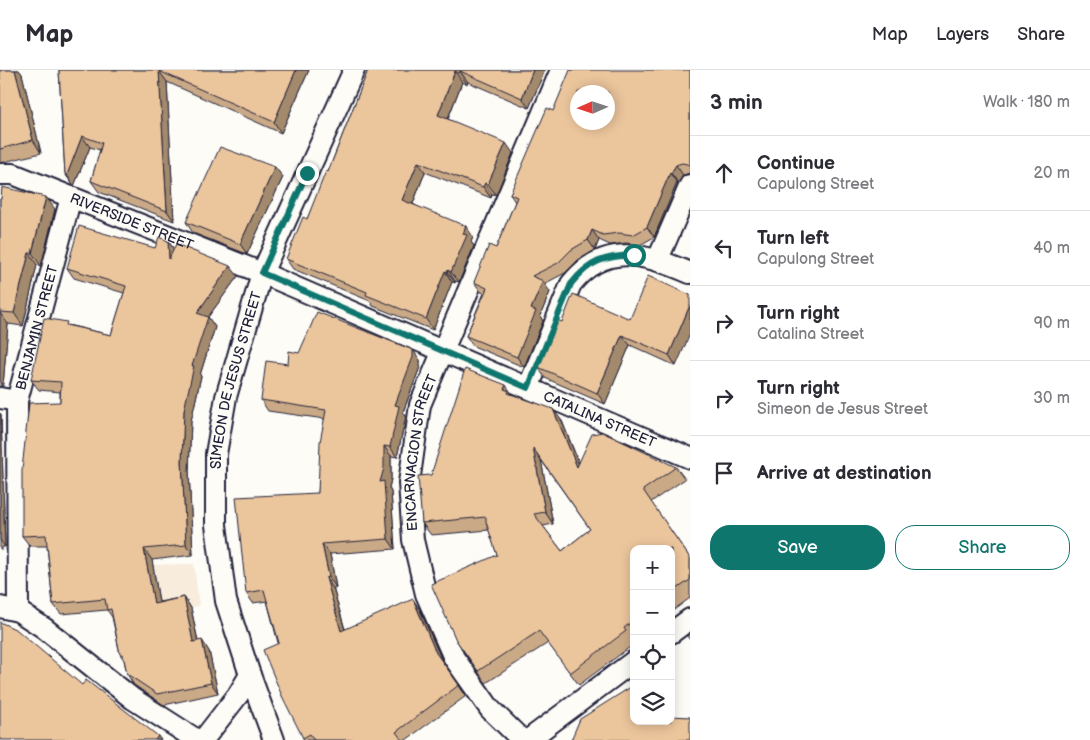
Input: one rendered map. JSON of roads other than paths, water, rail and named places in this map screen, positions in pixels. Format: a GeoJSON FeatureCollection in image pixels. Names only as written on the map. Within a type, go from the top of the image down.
{"type":"FeatureCollection","features":[{"type":"Feature","properties":{"kind":"street","name":"SIMEON DE JESUS STREET"},"geometry":{"type":"LineString","coordinates":[[274,740],[226,601],[216,525],[216,454],[226,397],[262,273],[354,70]]}},
{"type":"Feature","properties":{"kind":"street","name":"ENCARNACION STREET"},"geometry":{"type":"LineString","coordinates":[[522,740],[490,709],[454,658],[426,594],[413,540],[409,483],[420,405],[561,70]]}},
{"type":"Feature","properties":{"kind":"street","name":"RIVERSIDE STREET"},"geometry":{"type":"LineString","coordinates":[[0,174],[13,174],[262,273]]}},
{"type":"Feature","properties":{"kind":"street"},"geometry":{"type":"LineString","coordinates":[[658,260],[690,185]]}},
{"type":"Feature","properties":{"kind":"street","name":"BENJAMIN STREET"},"geometry":{"type":"LineString","coordinates":[[9,609],[9,399],[71,196]]}},
{"type":"Feature","properties":{"kind":"street"},"geometry":{"type":"LineString","coordinates":[[528,388],[571,284],[581,272],[593,263],[611,256],[634,255],[658,260],[690,273]]}},
{"type":"Feature","properties":{"kind":"street","name":"CATALINA STREET"},"geometry":{"type":"LineString","coordinates":[[262,273],[690,458]]}},
{"type":"Feature","properties":{"kind":"street"},"geometry":{"type":"LineString","coordinates":[[9,609],[44,628],[133,700],[197,740]]}},
{"type":"Feature","properties":{"kind":"street"},"geometry":{"type":"LineString","coordinates":[[675,630],[690,619]]}},
{"type":"Feature","properties":{"kind":"street"},"geometry":{"type":"LineString","coordinates":[[528,740],[630,664]]}},
{"type":"Feature","properties":{"kind":"street"},"geometry":{"type":"LineString","coordinates":[[203,740],[234,701],[250,675]]}}]}
